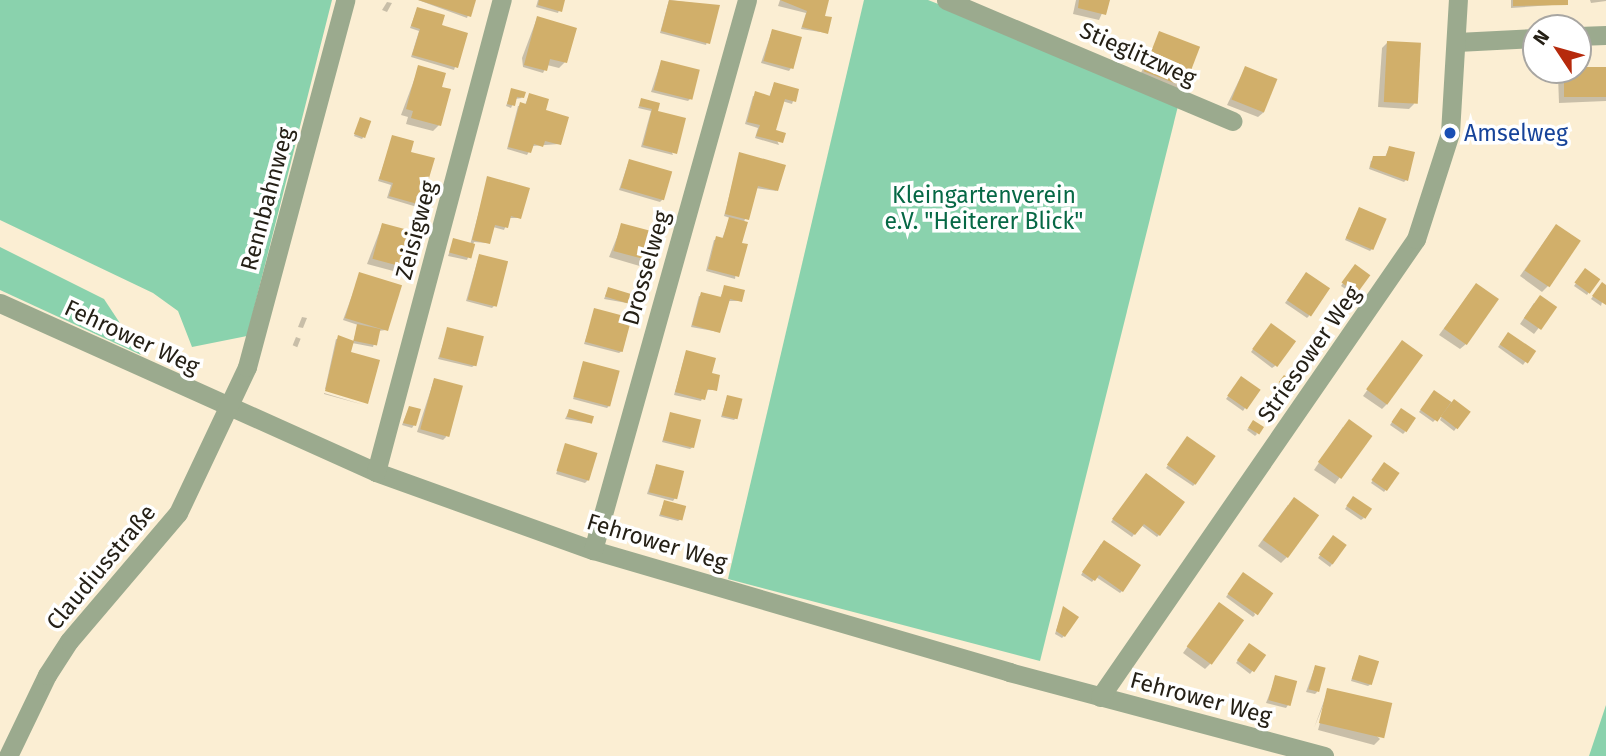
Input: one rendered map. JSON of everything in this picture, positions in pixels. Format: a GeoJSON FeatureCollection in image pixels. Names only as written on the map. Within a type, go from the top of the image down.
{"type":"FeatureCollection","features":[{"type":"Feature","properties":{"kind":"street","name":"Rennbahnweg"},"geometry":{"type":"LineString","coordinates":[[229,408],[247,367],[345,0]]}},
{"type":"Feature","properties":{"kind":"street","name":"Zeisigweg"},"geometry":{"type":"LineString","coordinates":[[376,472],[502,0]]}},
{"type":"Feature","properties":{"kind":"street","name":"Drosselweg"},"geometry":{"type":"LineString","coordinates":[[593,550],[747,0]]}},
{"type":"Feature","properties":{"kind":"street","name":"Stieglitzweg"},"geometry":{"type":"LineString","coordinates":[[946,0],[1232,121]]}},
{"type":"Feature","properties":{"kind":"street","name":"Striesower Weg"},"geometry":{"type":"LineString","coordinates":[[1100,697],[1416,239],[1450,133],[1458,0]]}},
{"type":"Feature","properties":{"kind":"street"},"geometry":{"type":"LineString","coordinates":[[1457,42],[1522,39]]}},
{"type":"Feature","properties":{"kind":"street","name":"Fehrower Weg"},"geometry":{"type":"LineString","coordinates":[[0,303],[376,472],[593,550],[1100,697],[1324,756]]}},
{"type":"Feature","properties":{"kind":"street","name":"Claudiusstraße"},"geometry":{"type":"LineString","coordinates":[[8,756],[47,674],[69,641],[178,513],[229,408]]}},
{"type":"Feature","properties":{"kind":"green space"},"geometry":{"type":"Polygon","coordinates":[[[0,0],[332,0],[247,336],[192,347],[178,311],[153,293],[0,220],[0,0]]]}},
{"type":"Feature","properties":{"kind":"green space","name":"Kleingartenverein e.V. \"Heiterer Blick\""},"geometry":{"type":"Polygon","coordinates":[[[864,0],[928,0],[1180,98],[1040,661],[728,579],[864,0]]]}},
{"type":"Feature","properties":{"kind":"green space"},"geometry":{"type":"Polygon","coordinates":[[[0,247],[104,299],[141,355],[0,290],[0,247]]]}},
{"type":"Feature","properties":{"kind":"green space"},"geometry":{"type":"Polygon","coordinates":[[[1606,705],[1606,756],[1589,756],[1606,705]]]}},
{"type":"Feature","properties":{"kind":"building"},"geometry":{"type":"Polygon","coordinates":[[[418,0],[476,0],[471,17],[418,0]]]}},
{"type":"Feature","properties":{"kind":"building"},"geometry":{"type":"Polygon","coordinates":[[[539,0],[565,0],[562,12],[538,5],[539,0]]]}},
{"type":"Feature","properties":{"kind":"building"},"geometry":{"type":"Polygon","coordinates":[[[669,0],[720,5],[710,44],[661,31],[669,0]]]}},
{"type":"Feature","properties":{"kind":"building"},"geometry":{"type":"Polygon","coordinates":[[[780,0],[829,0],[825,16],[832,17],[828,34],[802,27],[807,11],[780,0]]]}},
{"type":"Feature","properties":{"kind":"building"},"geometry":{"type":"Polygon","coordinates":[[[1079,0],[1110,0],[1106,15],[1078,8],[1079,0]]]}},
{"type":"Feature","properties":{"kind":"building"},"geometry":{"type":"Polygon","coordinates":[[[1513,0],[1568,0],[1568,5],[1513,6],[1513,0]]]}},
{"type":"Feature","properties":{"kind":"building"},"geometry":{"type":"Polygon","coordinates":[[[417,7],[445,15],[442,25],[468,33],[458,68],[412,55],[420,29],[411,26],[417,7]]]}},
{"type":"Feature","properties":{"kind":"building"},"geometry":{"type":"Polygon","coordinates":[[[537,16],[577,28],[567,63],[550,59],[547,71],[524,65],[537,16]]]}},
{"type":"Feature","properties":{"kind":"building"},"geometry":{"type":"Polygon","coordinates":[[[772,29],[802,37],[793,69],[763,61],[772,29]]]}},
{"type":"Feature","properties":{"kind":"building"},"geometry":{"type":"Polygon","coordinates":[[[1159,31],[1200,47],[1185,87],[1144,71],[1159,31]]]}},
{"type":"Feature","properties":{"kind":"building"},"geometry":{"type":"Polygon","coordinates":[[[1387,41],[1421,43],[1418,104],[1384,102],[1387,41]]]}},
{"type":"Feature","properties":{"kind":"building"},"geometry":{"type":"Polygon","coordinates":[[[661,60],[700,70],[692,100],[654,90],[661,60]]]}},
{"type":"Feature","properties":{"kind":"building"},"geometry":{"type":"Polygon","coordinates":[[[418,65],[446,73],[442,87],[451,89],[441,126],[411,118],[413,111],[406,109],[418,65]]]}},
{"type":"Feature","properties":{"kind":"building"},"geometry":{"type":"Polygon","coordinates":[[[1245,66],[1277,79],[1264,112],[1232,99],[1245,66]]]}},
{"type":"Feature","properties":{"kind":"building"},"geometry":{"type":"Polygon","coordinates":[[[1592,67],[1606,67],[1606,97],[1564,97],[1564,84],[1592,84],[1592,67]]]}},
{"type":"Feature","properties":{"kind":"building"},"geometry":{"type":"Polygon","coordinates":[[[774,82],[799,89],[796,102],[785,99],[776,130],[786,133],[783,143],[756,136],[760,125],[747,122],[755,91],[770,96],[774,82]]]}},
{"type":"Feature","properties":{"kind":"building"},"geometry":{"type":"Polygon","coordinates":[[[511,88],[526,92],[524,98],[517,97],[515,106],[507,104],[511,88]]]}},
{"type":"Feature","properties":{"kind":"building"},"geometry":{"type":"Polygon","coordinates":[[[529,93],[549,99],[546,110],[569,117],[561,145],[545,141],[543,147],[534,144],[531,153],[508,147],[520,102],[526,104],[529,93]]]}},
{"type":"Feature","properties":{"kind":"building"},"geometry":{"type":"Polygon","coordinates":[[[641,98],[660,103],[658,111],[686,118],[677,154],[643,145],[652,109],[639,106],[641,98]]]}},
{"type":"Feature","properties":{"kind":"building"},"geometry":{"type":"Polygon","coordinates":[[[360,117],[371,121],[365,138],[354,134],[360,117]]]}},
{"type":"Feature","properties":{"kind":"building"},"geometry":{"type":"Polygon","coordinates":[[[392,135],[414,141],[411,152],[435,158],[421,205],[389,196],[393,183],[379,179],[392,135]]]}},
{"type":"Feature","properties":{"kind":"building"},"geometry":{"type":"Polygon","coordinates":[[[1389,146],[1415,152],[1408,181],[1370,167],[1373,156],[1386,156],[1389,146]]]}},
{"type":"Feature","properties":{"kind":"building"},"geometry":{"type":"Polygon","coordinates":[[[739,152],[786,165],[778,191],[758,186],[749,220],[725,214],[739,152]]]}},
{"type":"Feature","properties":{"kind":"building"},"geometry":{"type":"Polygon","coordinates":[[[629,159],[672,171],[664,200],[621,188],[629,159]]]}},
{"type":"Feature","properties":{"kind":"building"},"geometry":{"type":"Polygon","coordinates":[[[487,176],[530,188],[521,219],[511,216],[508,228],[495,225],[490,244],[472,240],[487,176]]]}},
{"type":"Feature","properties":{"kind":"building"},"geometry":{"type":"Polygon","coordinates":[[[1359,207],[1387,219],[1373,250],[1346,238],[1359,207]]]}},
{"type":"Feature","properties":{"kind":"building"},"geometry":{"type":"Polygon","coordinates":[[[729,217],[748,222],[742,243],[748,244],[739,277],[708,269],[716,236],[723,238],[729,217]]]}},
{"type":"Feature","properties":{"kind":"building"},"geometry":{"type":"Polygon","coordinates":[[[382,223],[415,232],[405,268],[372,259],[382,223]]]}},
{"type":"Feature","properties":{"kind":"building"},"geometry":{"type":"Polygon","coordinates":[[[621,223],[659,233],[651,261],[613,251],[621,223]]]}},
{"type":"Feature","properties":{"kind":"building"},"geometry":{"type":"Polygon","coordinates":[[[1556,224],[1581,241],[1550,287],[1525,270],[1556,224]]]}},
{"type":"Feature","properties":{"kind":"building"},"geometry":{"type":"Polygon","coordinates":[[[453,238],[475,244],[471,258],[449,252],[453,238]]]}},
{"type":"Feature","properties":{"kind":"building"},"geometry":{"type":"Polygon","coordinates":[[[479,254],[508,261],[497,307],[468,300],[479,254]]]}},
{"type":"Feature","properties":{"kind":"building"},"geometry":{"type":"Polygon","coordinates":[[[1355,264],[1370,275],[1357,294],[1341,283],[1355,264]]]}},
{"type":"Feature","properties":{"kind":"building"},"geometry":{"type":"Polygon","coordinates":[[[1585,268],[1600,279],[1590,294],[1574,283],[1585,268]]]}},
{"type":"Feature","properties":{"kind":"building"},"geometry":{"type":"Polygon","coordinates":[[[359,272],[402,285],[388,331],[345,318],[359,272]]]}},
{"type":"Feature","properties":{"kind":"building"},"geometry":{"type":"Polygon","coordinates":[[[1306,272],[1330,288],[1311,316],[1287,300],[1306,272]]]}},
{"type":"Feature","properties":{"kind":"building"},"geometry":{"type":"Polygon","coordinates":[[[1602,282],[1606,285],[1606,305],[1592,296],[1602,282]]]}},
{"type":"Feature","properties":{"kind":"building"},"geometry":{"type":"Polygon","coordinates":[[[1476,283],[1499,299],[1467,345],[1444,329],[1476,283]]]}},
{"type":"Feature","properties":{"kind":"building"},"geometry":{"type":"Polygon","coordinates":[[[724,285],[745,290],[742,302],[730,299],[720,333],[692,325],[701,292],[721,297],[724,285]]]}},
{"type":"Feature","properties":{"kind":"building"},"geometry":{"type":"Polygon","coordinates":[[[608,287],[631,294],[628,304],[605,297],[608,287]]]}},
{"type":"Feature","properties":{"kind":"building"},"geometry":{"type":"Polygon","coordinates":[[[1540,295],[1557,307],[1541,330],[1524,318],[1540,295]]]}},
{"type":"Feature","properties":{"kind":"building"},"geometry":{"type":"Polygon","coordinates":[[[594,308],[632,318],[623,352],[585,342],[594,308]]]}},
{"type":"Feature","properties":{"kind":"building"},"geometry":{"type":"Polygon","coordinates":[[[1271,323],[1296,341],[1277,367],[1252,349],[1271,323]]]}},
{"type":"Feature","properties":{"kind":"building"},"geometry":{"type":"Polygon","coordinates":[[[357,324],[380,329],[377,346],[353,341],[357,324]]]}},
{"type":"Feature","properties":{"kind":"building"},"geometry":{"type":"Polygon","coordinates":[[[447,327],[484,336],[476,366],[440,357],[447,327]]]}},
{"type":"Feature","properties":{"kind":"building"},"geometry":{"type":"Polygon","coordinates":[[[1508,332],[1536,351],[1528,363],[1500,344],[1508,332]]]}},
{"type":"Feature","properties":{"kind":"building"},"geometry":{"type":"Polygon","coordinates":[[[338,335],[354,341],[351,352],[380,360],[368,404],[325,391],[338,335]]]}},
{"type":"Feature","properties":{"kind":"building"},"geometry":{"type":"Polygon","coordinates":[[[1402,340],[1423,355],[1387,405],[1366,389],[1402,340]]]}},
{"type":"Feature","properties":{"kind":"building"},"geometry":{"type":"Polygon","coordinates":[[[686,350],[716,358],[712,373],[720,375],[717,391],[708,389],[705,400],[675,392],[686,350]]]}},
{"type":"Feature","properties":{"kind":"building"},"geometry":{"type":"Polygon","coordinates":[[[583,361],[620,371],[610,407],[573,397],[583,361]]]}},
{"type":"Feature","properties":{"kind":"building"},"geometry":{"type":"Polygon","coordinates":[[[1284,375],[1295,383],[1290,391],[1279,382],[1284,375]]]}},
{"type":"Feature","properties":{"kind":"building"},"geometry":{"type":"Polygon","coordinates":[[[1241,376],[1261,390],[1247,409],[1227,396],[1241,376]]]}},
{"type":"Feature","properties":{"kind":"building"},"geometry":{"type":"Polygon","coordinates":[[[434,378],[463,386],[449,437],[420,429],[434,378]]]}},
{"type":"Feature","properties":{"kind":"building"},"geometry":{"type":"Polygon","coordinates":[[[1434,390],[1451,402],[1437,422],[1420,410],[1434,390]]]}},
{"type":"Feature","properties":{"kind":"building"},"geometry":{"type":"Polygon","coordinates":[[[727,395],[743,399],[737,419],[722,415],[727,395]]]}},
{"type":"Feature","properties":{"kind":"building"},"geometry":{"type":"Polygon","coordinates":[[[1454,399],[1471,412],[1458,429],[1441,417],[1454,399]]]}},
{"type":"Feature","properties":{"kind":"building"},"geometry":{"type":"Polygon","coordinates":[[[409,406],[421,409],[416,426],[403,423],[409,406]]]}},
{"type":"Feature","properties":{"kind":"building"},"geometry":{"type":"Polygon","coordinates":[[[1401,408],[1416,418],[1406,432],[1391,422],[1401,408]]]}},
{"type":"Feature","properties":{"kind":"building"},"geometry":{"type":"Polygon","coordinates":[[[569,409],[594,416],[592,424],[567,417],[569,409]]]}},
{"type":"Feature","properties":{"kind":"building"},"geometry":{"type":"Polygon","coordinates":[[[670,412],[701,420],[694,448],[663,440],[670,412]]]}},
{"type":"Feature","properties":{"kind":"building"},"geometry":{"type":"Polygon","coordinates":[[[1349,419],[1372,436],[1341,479],[1318,462],[1349,419]]]}},
{"type":"Feature","properties":{"kind":"building"},"geometry":{"type":"Polygon","coordinates":[[[1253,420],[1264,427],[1259,435],[1248,428],[1253,420]]]}},
{"type":"Feature","properties":{"kind":"building"},"geometry":{"type":"Polygon","coordinates":[[[1187,436],[1216,456],[1196,485],[1167,465],[1187,436]]]}},
{"type":"Feature","properties":{"kind":"building"},"geometry":{"type":"Polygon","coordinates":[[[565,443],[598,453],[589,481],[557,471],[565,443]]]}},
{"type":"Feature","properties":{"kind":"building"},"geometry":{"type":"Polygon","coordinates":[[[1384,462],[1400,473],[1387,491],[1371,480],[1384,462]]]}},
{"type":"Feature","properties":{"kind":"building"},"geometry":{"type":"Polygon","coordinates":[[[656,464],[684,471],[677,499],[649,492],[656,464]]]}},
{"type":"Feature","properties":{"kind":"building"},"geometry":{"type":"Polygon","coordinates":[[[1146,473],[1185,502],[1160,536],[1144,524],[1135,535],[1112,519],[1146,473]]]}},
{"type":"Feature","properties":{"kind":"building"},"geometry":{"type":"Polygon","coordinates":[[[1353,496],[1372,509],[1365,519],[1346,506],[1353,496]]]}},
{"type":"Feature","properties":{"kind":"building"},"geometry":{"type":"Polygon","coordinates":[[[1294,497],[1319,515],[1288,558],[1263,540],[1294,497]]]}},
{"type":"Feature","properties":{"kind":"building"},"geometry":{"type":"Polygon","coordinates":[[[664,500],[686,506],[682,520],[660,514],[664,500]]]}},
{"type":"Feature","properties":{"kind":"building"},"geometry":{"type":"Polygon","coordinates":[[[1333,535],[1347,545],[1333,564],[1319,554],[1333,535]]]}},
{"type":"Feature","properties":{"kind":"building"},"geometry":{"type":"Polygon","coordinates":[[[1104,540],[1141,565],[1123,592],[1099,575],[1095,581],[1082,572],[1104,540]]]}},
{"type":"Feature","properties":{"kind":"building"},"geometry":{"type":"Polygon","coordinates":[[[1243,572],[1273,593],[1258,615],[1228,594],[1243,572]]]}},
{"type":"Feature","properties":{"kind":"building"},"geometry":{"type":"Polygon","coordinates":[[[1219,602],[1244,620],[1212,665],[1187,646],[1219,602]]]}},
{"type":"Feature","properties":{"kind":"building"},"geometry":{"type":"Polygon","coordinates":[[[1063,606],[1079,617],[1065,637],[1056,631],[1063,606]]]}},
{"type":"Feature","properties":{"kind":"building"},"geometry":{"type":"Polygon","coordinates":[[[1249,643],[1266,655],[1254,672],[1237,660],[1249,643]]]}},
{"type":"Feature","properties":{"kind":"building"},"geometry":{"type":"Polygon","coordinates":[[[1359,655],[1379,661],[1372,685],[1352,679],[1359,655]]]}},
{"type":"Feature","properties":{"kind":"building"},"geometry":{"type":"Polygon","coordinates":[[[1315,665],[1326,668],[1319,692],[1309,689],[1315,665]]]}},
{"type":"Feature","properties":{"kind":"building"},"geometry":{"type":"Polygon","coordinates":[[[1275,675],[1297,681],[1290,706],[1268,700],[1275,675]]]}},
{"type":"Feature","properties":{"kind":"building"},"geometry":{"type":"Polygon","coordinates":[[[1327,688],[1392,703],[1384,738],[1319,723],[1327,688]]]}},
{"type":"Feature","properties":{"kind":"place","name":"Amselweg"},"geometry":{"type":"Point","coordinates":[1450,133]}}]}
